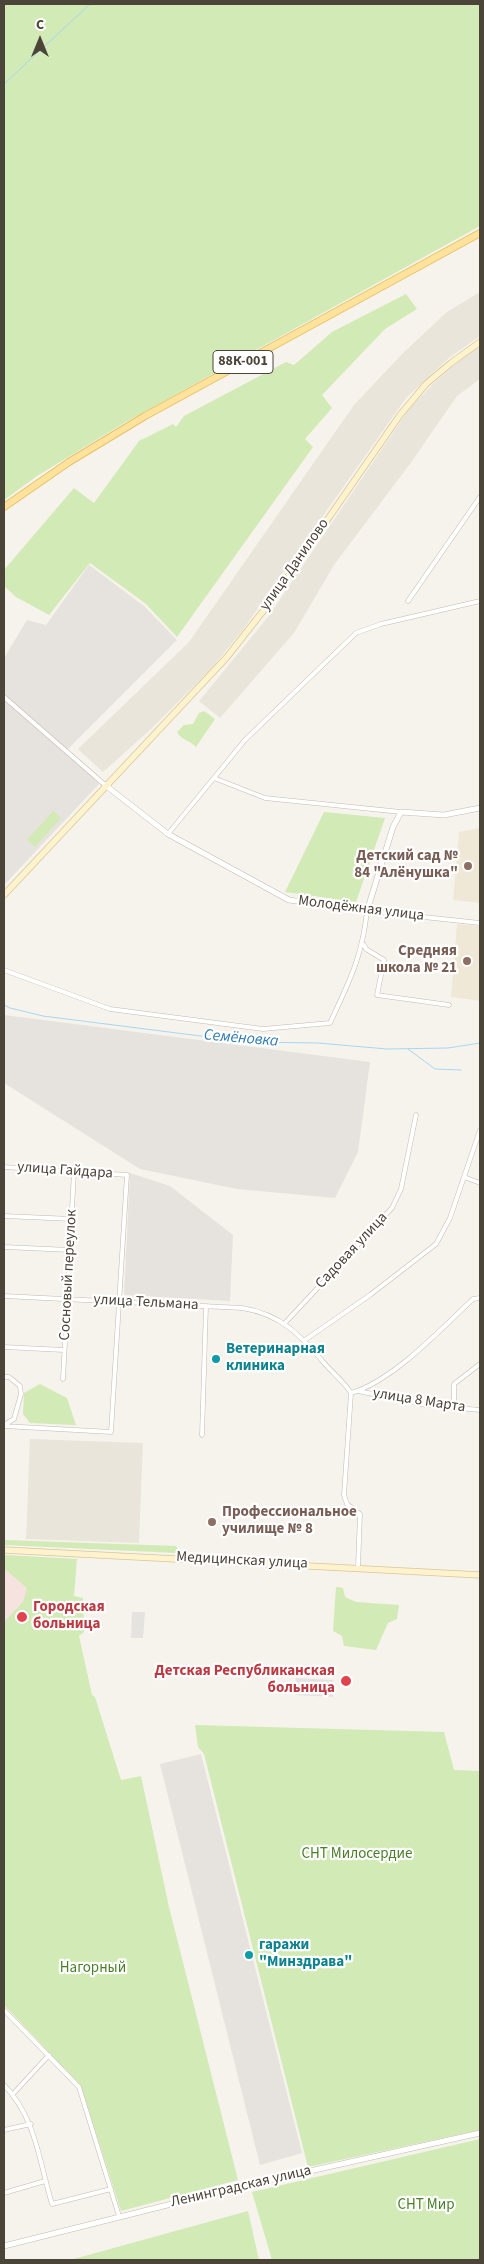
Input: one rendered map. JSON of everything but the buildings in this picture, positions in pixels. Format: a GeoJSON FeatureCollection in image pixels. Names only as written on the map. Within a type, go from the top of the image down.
{"type":"FeatureCollection","features":[{"type":"Feature","properties":{"kind":"main road","name":"88К-001"},"geometry":{"type":"LineString","coordinates":[[4,507],[69,462],[145,416],[480,232]]}},
{"type":"Feature","properties":{"kind":"main road","name":"улица Данилово"},"geometry":{"type":"LineString","coordinates":[[4,895],[105,785],[190,698],[240,642],[417,394],[451,363],[480,342]]}},
{"type":"Feature","properties":{"kind":"main road","name":"Медицинская улица"},"geometry":{"type":"LineString","coordinates":[[4,1550],[358,1567],[480,1575]]}},
{"type":"Feature","properties":{"kind":"street"},"geometry":{"type":"LineString","coordinates":[[408,601],[480,497]]}},
{"type":"Feature","properties":{"kind":"street"},"geometry":{"type":"LineString","coordinates":[[168,834],[245,740],[356,634],[381,624],[480,601]]}},
{"type":"Feature","properties":{"kind":"street"},"geometry":{"type":"LineString","coordinates":[[4,697],[105,785]]}},
{"type":"Feature","properties":{"kind":"street"},"geometry":{"type":"LineString","coordinates":[[214,778],[265,798],[444,815],[480,808]]}},
{"type":"Feature","properties":{"kind":"street","name":"Молодёжная улица"},"geometry":{"type":"LineString","coordinates":[[105,785],[168,834],[290,900],[480,924]]}},
{"type":"Feature","properties":{"kind":"street"},"geometry":{"type":"LineString","coordinates":[[4,970],[110,1009],[263,1029],[330,1023],[358,964],[364,942],[367,911],[393,827],[401,812]]}},
{"type":"Feature","properties":{"kind":"street"},"geometry":{"type":"LineString","coordinates":[[364,942],[366,949],[384,960],[377,995],[450,1005]]}},
{"type":"Feature","properties":{"kind":"street","name":"Садовая улица"},"geometry":{"type":"LineString","coordinates":[[285,1323],[392,1208],[401,1189],[416,1115]]}},
{"type":"Feature","properties":{"kind":"street"},"geometry":{"type":"LineString","coordinates":[[305,1340],[370,1295],[436,1244],[450,1218],[480,1130]]}},
{"type":"Feature","properties":{"kind":"street","name":"улица Гайдара"},"geometry":{"type":"LineString","coordinates":[[4,1167],[127,1175],[118,1302]]}},
{"type":"Feature","properties":{"kind":"street","name":"Сосновый переулок"},"geometry":{"type":"LineString","coordinates":[[63,1379],[74,1171]]}},
{"type":"Feature","properties":{"kind":"street"},"geometry":{"type":"LineString","coordinates":[[464,1177],[480,1183]]}},
{"type":"Feature","properties":{"kind":"street"},"geometry":{"type":"LineString","coordinates":[[4,1216],[72,1219]]}},
{"type":"Feature","properties":{"kind":"street"},"geometry":{"type":"LineString","coordinates":[[4,1247],[70,1250]]}},
{"type":"Feature","properties":{"kind":"street","name":"улица Тельмана"},"geometry":{"type":"LineString","coordinates":[[4,1296],[254,1310],[285,1323]]}},
{"type":"Feature","properties":{"kind":"street"},"geometry":{"type":"LineString","coordinates":[[351,1393],[358,1391],[389,1372],[428,1342],[472,1298],[480,1298]]}},
{"type":"Feature","properties":{"kind":"street"},"geometry":{"type":"LineString","coordinates":[[4,1426],[111,1432],[118,1302]]}},
{"type":"Feature","properties":{"kind":"street"},"geometry":{"type":"LineString","coordinates":[[202,1435],[206,1306]]}},
{"type":"Feature","properties":{"kind":"street"},"geometry":{"type":"LineString","coordinates":[[285,1323],[305,1340],[351,1393],[344,1495],[347,1504],[360,1514],[358,1567]]}},
{"type":"Feature","properties":{"kind":"street"},"geometry":{"type":"LineString","coordinates":[[4,1347],[64,1350]]}},
{"type":"Feature","properties":{"kind":"street"},"geometry":{"type":"LineString","coordinates":[[454,1408],[454,1384],[480,1364]]}},
{"type":"Feature","properties":{"kind":"street"},"geometry":{"type":"LineString","coordinates":[[4,1377],[14,1380],[20,1386],[21,1394],[14,1418],[4,1426]]}},
{"type":"Feature","properties":{"kind":"street","name":"улица 8 Марта"},"geometry":{"type":"LineString","coordinates":[[358,1391],[384,1398],[480,1410]]}},
{"type":"Feature","properties":{"kind":"street"},"geometry":{"type":"LineString","coordinates":[[4,2010],[78,2087],[119,2216]]}},
{"type":"Feature","properties":{"kind":"street"},"geometry":{"type":"LineString","coordinates":[[13,2094],[50,2056]]}},
{"type":"Feature","properties":{"kind":"street"},"geometry":{"type":"LineString","coordinates":[[4,2085],[13,2094],[31,2124],[52,2204],[111,2189]]}},
{"type":"Feature","properties":{"kind":"street"},"geometry":{"type":"LineString","coordinates":[[4,2092],[8,2088]]}},
{"type":"Feature","properties":{"kind":"street"},"geometry":{"type":"LineString","coordinates":[[4,2130],[31,2124]]}},
{"type":"Feature","properties":{"kind":"street","name":"Ленинградская улица"},"geometry":{"type":"LineString","coordinates":[[4,2246],[247,2185],[480,2133]]}},
{"type":"Feature","properties":{"kind":"street"},"geometry":{"type":"LineString","coordinates":[[4,2193],[45,2182]]}},
{"type":"Feature","properties":{"kind":"shaded area"},"geometry":{"type":"Polygon","coordinates":[[[480,292],[480,336],[450,357],[406,398],[242,631],[210,670],[151,729],[103,772],[78,749],[189,642],[354,405],[403,353],[447,312],[480,292]]]}},
{"type":"Feature","properties":{"kind":"shaded area"},"geometry":{"type":"Polygon","coordinates":[[[480,346],[480,379],[457,396],[410,464],[334,565],[294,633],[220,718],[199,701],[268,617],[409,409],[434,383],[466,355],[480,346]]]}},
{"type":"Feature","properties":{"kind":"shaded area"},"geometry":{"type":"Polygon","coordinates":[[[89,565],[144,606],[177,640],[67,750],[99,784],[4,885],[4,658],[27,620],[46,625],[89,565]]]}},
{"type":"Feature","properties":{"kind":"shaded area","name":"Детский сад № 84 \"Алёнушка\""},"geometry":{"type":"Polygon","coordinates":[[[480,828],[480,903],[453,900],[459,832],[480,828]]]}},
{"type":"Feature","properties":{"kind":"shaded area","name":"Средняя школа № 21"},"geometry":{"type":"Polygon","coordinates":[[[457,924],[480,926],[480,1001],[451,997],[457,924]]]}},
{"type":"Feature","properties":{"kind":"shaded area"},"geometry":{"type":"Polygon","coordinates":[[[4,1015],[370,1062],[358,1152],[335,1198],[237,1189],[140,1169],[4,1083],[4,1015]]]}},
{"type":"Feature","properties":{"kind":"shaded area"},"geometry":{"type":"Polygon","coordinates":[[[130,1173],[170,1186],[233,1235],[230,1301],[124,1295],[130,1173]]]}},
{"type":"Feature","properties":{"kind":"shaded area"},"geometry":{"type":"Polygon","coordinates":[[[30,1439],[143,1443],[139,1543],[26,1539],[30,1439]]]}},
{"type":"Feature","properties":{"kind":"shaded area","name":"Городская больница"},"geometry":{"type":"Polygon","coordinates":[[[4,1555],[77,1559],[4,1676],[4,1555]]]}},
{"type":"Feature","properties":{"kind":"shaded area"},"geometry":{"type":"Polygon","coordinates":[[[132,1612],[145,1612],[143,1638],[131,1638],[132,1612]]]}},
{"type":"Feature","properties":{"kind":"shaded area"},"geometry":{"type":"Polygon","coordinates":[[[296,1678],[333,1680],[333,1697],[295,1695],[296,1678]]]}},
{"type":"Feature","properties":{"kind":"shaded area"},"geometry":{"type":"Polygon","coordinates":[[[201,1754],[302,2153],[260,2165],[160,1764],[201,1754]]]}},
{"type":"Feature","properties":{"kind":"green space"},"geometry":{"type":"Polygon","coordinates":[[[4,4],[480,4],[480,226],[124,423],[37,476],[4,500],[4,4]]]}},
{"type":"Feature","properties":{"kind":"green space"},"geometry":{"type":"Polygon","coordinates":[[[406,294],[417,309],[385,329],[322,395],[332,408],[305,439],[313,447],[177,637],[146,604],[90,563],[49,615],[16,597],[4,586],[4,570],[74,488],[94,503],[139,441],[173,424],[176,427],[184,416],[286,362],[294,365],[332,332],[406,294]]]}},
{"type":"Feature","properties":{"kind":"green space"},"geometry":{"type":"Polygon","coordinates":[[[204,711],[215,719],[196,747],[177,732],[184,725],[193,724],[199,713],[204,711]]]}},
{"type":"Feature","properties":{"kind":"green space"},"geometry":{"type":"Polygon","coordinates":[[[53,811],[61,818],[35,847],[27,840],[53,811]]]}},
{"type":"Feature","properties":{"kind":"green space"},"geometry":{"type":"Polygon","coordinates":[[[324,812],[385,818],[356,902],[285,892],[324,812]]]}},
{"type":"Feature","properties":{"kind":"green space"},"geometry":{"type":"Polygon","coordinates":[[[40,1384],[67,1398],[76,1425],[30,1423],[23,1414],[24,1393],[40,1384]]]}},
{"type":"Feature","properties":{"kind":"green space"},"geometry":{"type":"Polygon","coordinates":[[[4,1540],[176,1546],[178,1549],[177,1553],[4,1545],[4,1540]]]}},
{"type":"Feature","properties":{"kind":"green space","name":"Нагорный"},"geometry":{"type":"Polygon","coordinates":[[[4,1555],[77,1559],[74,1596],[83,1598],[84,1632],[79,1636],[92,1695],[95,1697],[121,1780],[141,1776],[169,1907],[238,2180],[121,2211],[81,2086],[4,2005],[4,1622],[23,1602],[27,1588],[6,1570],[4,1571],[4,1555]]]}},
{"type":"Feature","properties":{"kind":"green space"},"geometry":{"type":"Polygon","coordinates":[[[336,1587],[343,1588],[345,1597],[356,1602],[399,1605],[397,1619],[388,1623],[376,1650],[344,1646],[342,1636],[333,1631],[336,1587]]]}},
{"type":"Feature","properties":{"kind":"green space","name":"СНТ Милосердие"},"geometry":{"type":"Polygon","coordinates":[[[195,1725],[444,1732],[454,1770],[480,1771],[480,2130],[308,2167],[204,1754],[198,1747],[195,1725]]]}},
{"type":"Feature","properties":{"kind":"green space","name":"СНТ Мир"},"geometry":{"type":"Polygon","coordinates":[[[480,2139],[480,2260],[272,2260],[252,2192],[480,2139]]]}},
{"type":"Feature","properties":{"kind":"green space"},"geometry":{"type":"Polygon","coordinates":[[[248,2211],[259,2260],[70,2260],[248,2211]]]}},
{"type":"Feature","properties":{"kind":"waterway"},"geometry":{"type":"LineString","coordinates":[[4,84],[90,4]]}},
{"type":"Feature","properties":{"kind":"waterway","name":"Семёновка"},"geometry":{"type":"LineString","coordinates":[[4,1005],[43,1016],[248,1042],[318,1043],[387,1049],[448,1048],[480,1043]]}},
{"type":"Feature","properties":{"kind":"waterway"},"geometry":{"type":"LineString","coordinates":[[408,1049],[435,1069],[461,1070]]}},
{"type":"Feature","properties":{"kind":"place","name":"Детский сад № 84 \"Алёнушка\""},"geometry":{"type":"Point","coordinates":[468,866]}},
{"type":"Feature","properties":{"kind":"place","name":"Средняя школа № 21"},"geometry":{"type":"Point","coordinates":[467,961]}},
{"type":"Feature","properties":{"kind":"place","name":"Ветеринарная клиника"},"geometry":{"type":"Point","coordinates":[216,1359]}},
{"type":"Feature","properties":{"kind":"place","name":"Профессиональное училище № 8"},"geometry":{"type":"Point","coordinates":[212,1522]}},
{"type":"Feature","properties":{"kind":"place","name":"Городская больница"},"geometry":{"type":"Point","coordinates":[22,1617]}},
{"type":"Feature","properties":{"kind":"place","name":"Детская Республиканская больница"},"geometry":{"type":"Point","coordinates":[346,1681]}},
{"type":"Feature","properties":{"kind":"place","name":"гаражи \"Минздрава\""},"geometry":{"type":"Point","coordinates":[249,1955]}}]}
